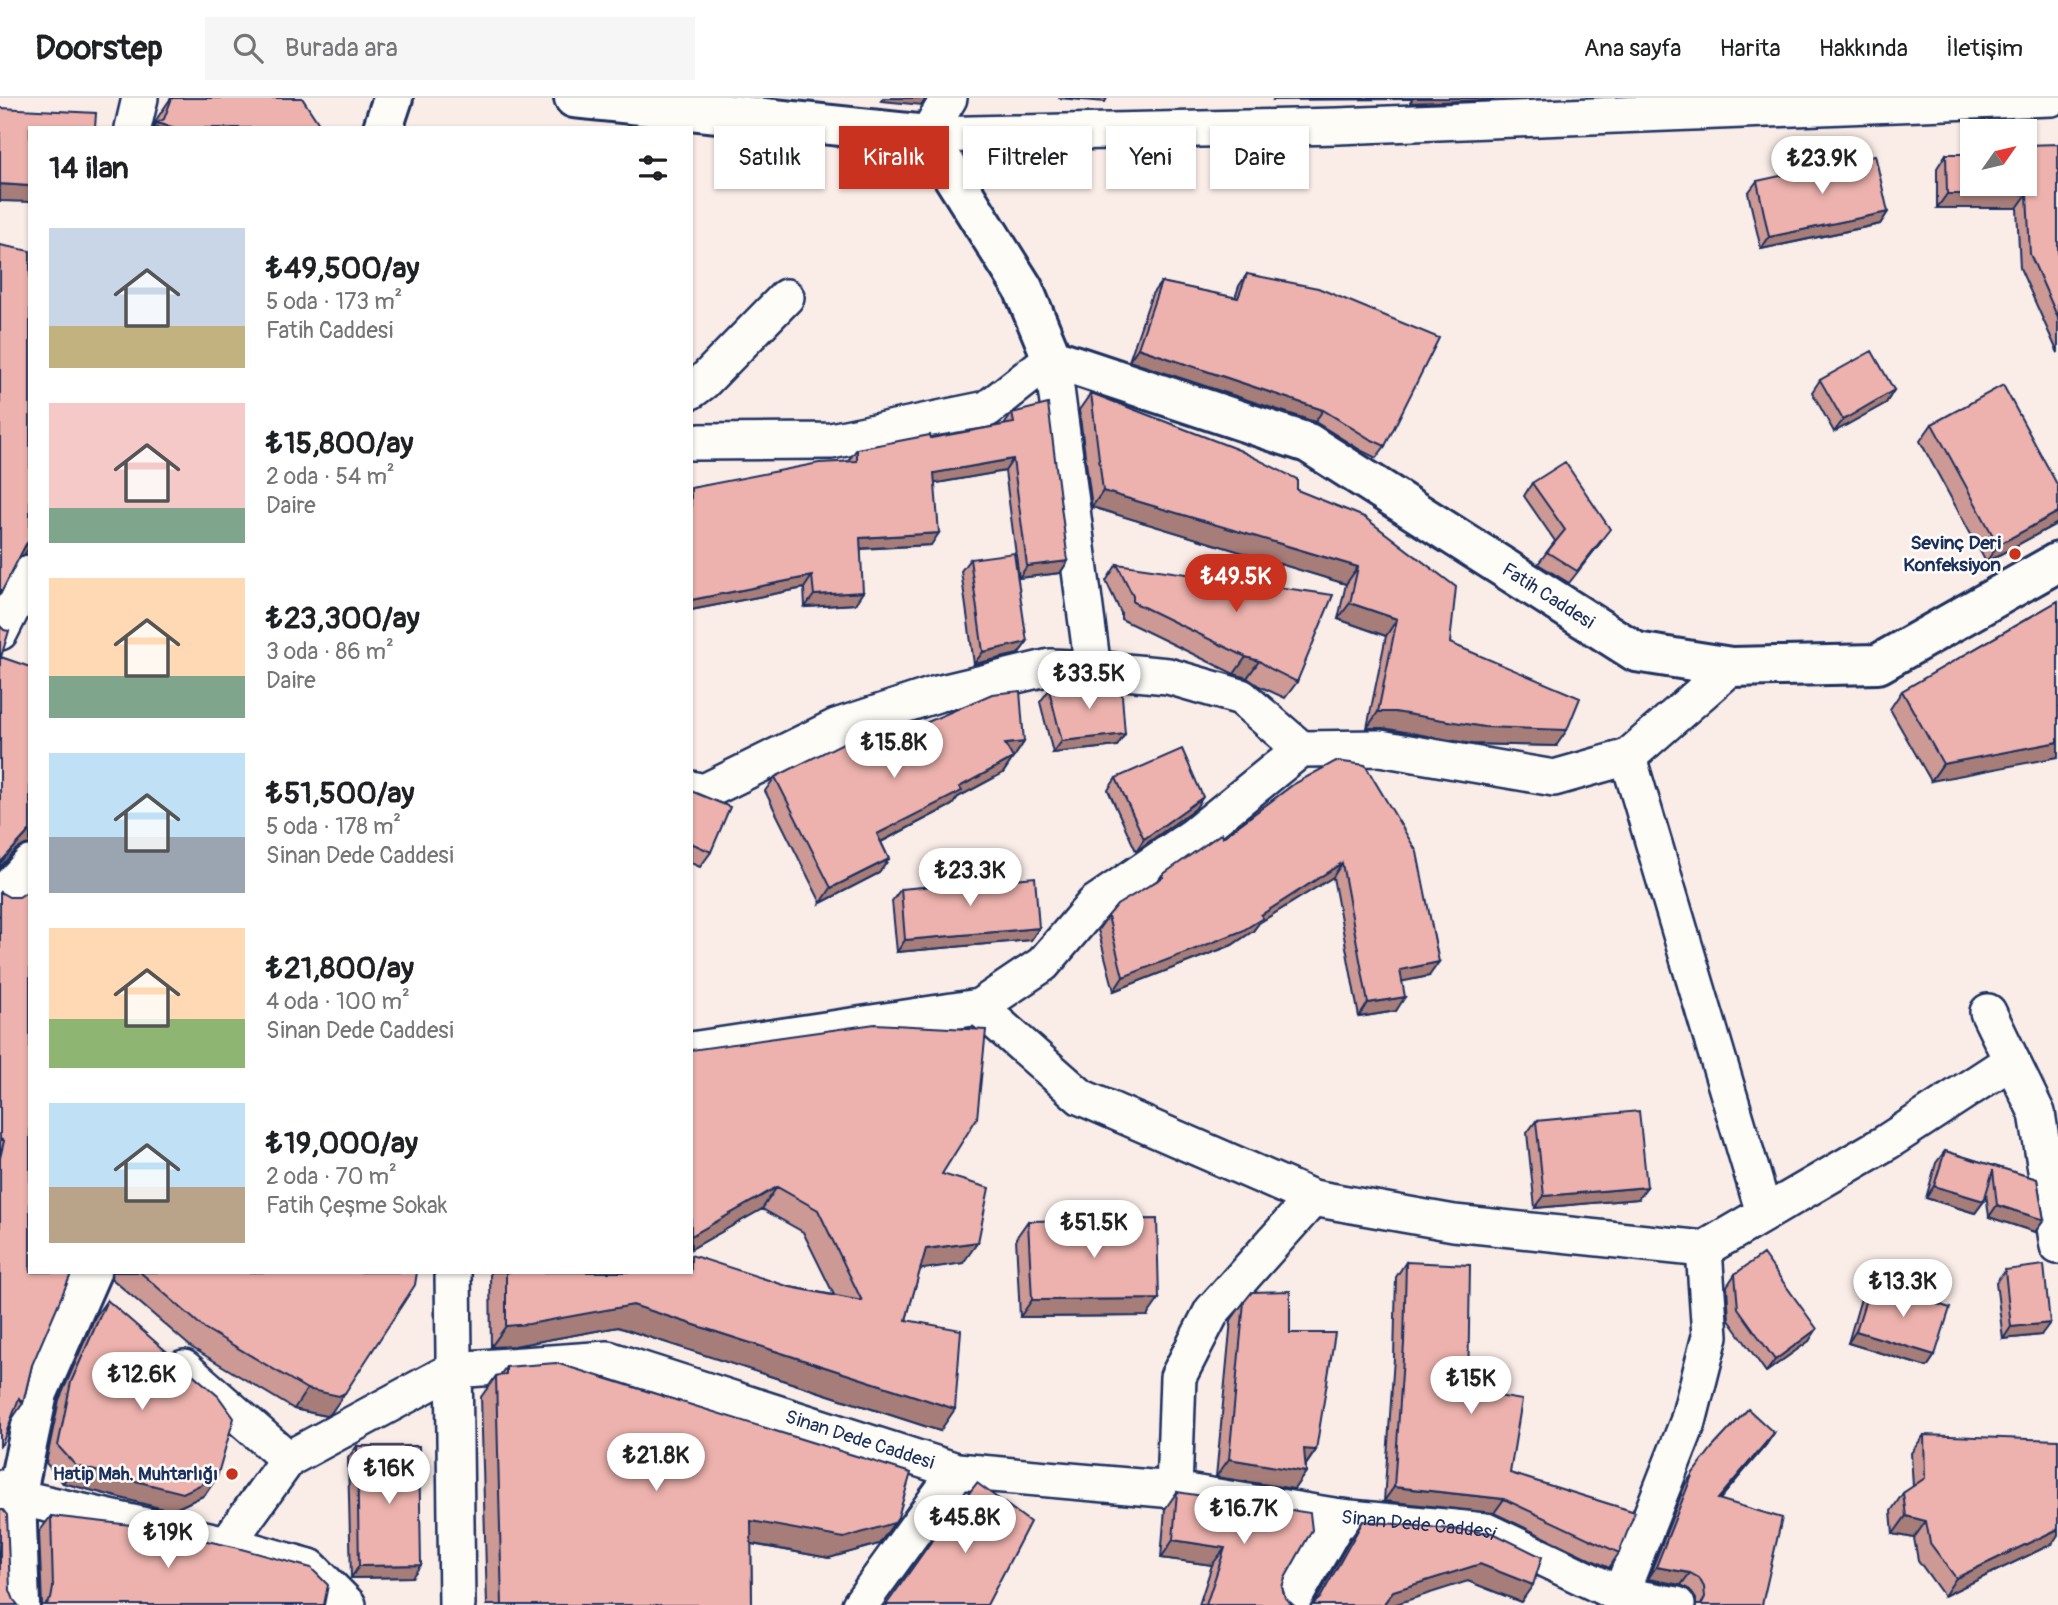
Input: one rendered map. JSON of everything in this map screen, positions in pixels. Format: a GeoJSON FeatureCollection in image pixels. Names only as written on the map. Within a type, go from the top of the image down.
{"type":"FeatureCollection","features":[{"type":"Feature","properties":{"kind":"main road"},"geometry":{"type":"LineString","coordinates":[[384,126],[393,98]]}},
{"type":"Feature","properties":{"kind":"main road"},"geometry":{"type":"LineString","coordinates":[[574,98],[841,126]]}},
{"type":"Feature","properties":{"kind":"main road"},"geometry":{"type":"LineString","coordinates":[[949,170],[1023,288],[1052,358]]}},
{"type":"Feature","properties":{"kind":"main road","name":"Fatih Caddesi"},"geometry":{"type":"LineString","coordinates":[[1052,358],[1308,443],[1636,652],[1731,667],[1878,664],[2058,562]]}},
{"type":"Feature","properties":{"kind":"main road"},"geometry":{"type":"LineString","coordinates":[[20,1605],[8,1492],[38,1393],[94,1285]]}},
{"type":"Feature","properties":{"kind":"street"},"geometry":{"type":"LineString","coordinates":[[134,126],[140,98]]}},
{"type":"Feature","properties":{"kind":"street"},"geometry":{"type":"LineString","coordinates":[[932,126],[949,98]]}},
{"type":"Feature","properties":{"kind":"street"},"geometry":{"type":"LineString","coordinates":[[949,135],[1338,126],[1652,106],[2041,99]]}},
{"type":"Feature","properties":{"kind":"street"},"geometry":{"type":"LineString","coordinates":[[693,390],[704,382],[786,297]]}},
{"type":"Feature","properties":{"kind":"street"},"geometry":{"type":"LineString","coordinates":[[693,442],[831,441],[987,409],[1052,358]]}},
{"type":"Feature","properties":{"kind":"street"},"geometry":{"type":"LineString","coordinates":[[1052,358],[1093,669]]}},
{"type":"Feature","properties":{"kind":"street"},"geometry":{"type":"LineString","coordinates":[[0,632],[28,577]]}},
{"type":"Feature","properties":{"kind":"street"},"geometry":{"type":"LineString","coordinates":[[693,789],[704,792],[835,727],[937,694],[1050,667],[1168,676],[1241,696],[1301,749]]}},
{"type":"Feature","properties":{"kind":"street"},"geometry":{"type":"LineString","coordinates":[[693,1051],[979,1007],[1043,964],[1094,904],[1192,837],[1301,749],[1380,748],[1554,778],[1628,757],[1731,667]]}},
{"type":"Feature","properties":{"kind":"street"},"geometry":{"type":"LineString","coordinates":[[1628,757],[1764,1213]]}},
{"type":"Feature","properties":{"kind":"street"},"geometry":{"type":"LineString","coordinates":[[0,897],[28,866]]}},
{"type":"Feature","properties":{"kind":"street"},"geometry":{"type":"LineString","coordinates":[[979,1007],[1081,1097],[1313,1198],[1454,1223],[1704,1249],[1887,1142],[2011,1061]]}},
{"type":"Feature","properties":{"kind":"street"},"geometry":{"type":"LineString","coordinates":[[1988,1012],[2037,1113],[2058,1246]]}},
{"type":"Feature","properties":{"kind":"street"},"geometry":{"type":"LineString","coordinates":[[1174,1490],[1178,1377],[1212,1311],[1313,1198]]}},
{"type":"Feature","properties":{"kind":"street"},"geometry":{"type":"LineString","coordinates":[[1620,1600],[1688,1422],[1710,1336],[1704,1249]]}},
{"type":"Feature","properties":{"kind":"street"},"geometry":{"type":"LineString","coordinates":[[453,1274],[457,1605]]}},
{"type":"Feature","properties":{"kind":"street"},"geometry":{"type":"LineString","coordinates":[[157,1345],[288,1459]]}},
{"type":"Feature","properties":{"kind":"street","name":"Sinan Dede Caddesi"},"geometry":{"type":"LineString","coordinates":[[453,1370],[608,1359],[957,1471],[1174,1490],[1340,1517],[1486,1531],[1620,1600],[1677,1605]]}},
{"type":"Feature","properties":{"kind":"street"},"geometry":{"type":"LineString","coordinates":[[227,1544],[288,1459],[453,1370]]}},
{"type":"Feature","properties":{"kind":"street"},"geometry":{"type":"LineString","coordinates":[[860,1605],[957,1471]]}},
{"type":"Feature","properties":{"kind":"street"},"geometry":{"type":"LineString","coordinates":[[8,1492],[227,1544],[310,1567],[348,1605]]}},
{"type":"Feature","properties":{"kind":"street"},"geometry":{"type":"LineString","coordinates":[[1290,1605],[1340,1517]]}},
{"type":"Feature","properties":{"kind":"building"},"geometry":{"type":"Polygon","coordinates":[[[172,98],[302,98],[319,124],[168,126],[157,123],[164,119],[172,98]]]}},
{"type":"Feature","properties":{"kind":"building"},"geometry":{"type":"Polygon","coordinates":[[[0,108],[96,113],[95,126],[28,126],[28,186],[0,184],[0,108]]]}},
{"type":"Feature","properties":{"kind":"building"},"geometry":{"type":"Polygon","coordinates":[[[2058,144],[2058,318],[2030,254],[2027,196],[2037,196],[2037,145],[2058,144]]]}},
{"type":"Feature","properties":{"kind":"building"},"geometry":{"type":"Polygon","coordinates":[[[1946,154],[1960,154],[1960,194],[1947,194],[1946,154]]]}},
{"type":"Feature","properties":{"kind":"building"},"geometry":{"type":"Polygon","coordinates":[[[1875,155],[1888,212],[1769,237],[1757,181],[1875,155]]]}},
{"type":"Feature","properties":{"kind":"building"},"geometry":{"type":"Polygon","coordinates":[[[0,245],[28,251],[28,542],[0,595],[0,245]]]}},
{"type":"Feature","properties":{"kind":"building"},"geometry":{"type":"Polygon","coordinates":[[[1247,274],[1318,288],[1439,338],[1385,446],[1323,410],[1138,348],[1161,282],[1238,298],[1247,274]]]}},
{"type":"Feature","properties":{"kind":"building"},"geometry":{"type":"Polygon","coordinates":[[[1872,351],[1894,390],[1843,420],[1820,380],[1872,351]]]}},
{"type":"Feature","properties":{"kind":"building"},"geometry":{"type":"Polygon","coordinates":[[[2003,385],[2058,486],[2058,512],[1998,545],[1932,424],[2003,385]]]}},
{"type":"Feature","properties":{"kind":"building"},"geometry":{"type":"Polygon","coordinates":[[[1091,393],[1239,450],[1297,479],[1297,490],[1364,517],[1456,587],[1450,643],[1580,698],[1567,730],[1484,727],[1395,712],[1378,712],[1397,619],[1350,603],[1358,567],[1103,491],[1091,393]]]}},
{"type":"Feature","properties":{"kind":"building"},"geometry":{"type":"Polygon","coordinates":[[[1048,404],[1068,561],[1027,566],[1013,459],[934,473],[939,533],[860,538],[863,592],[814,595],[812,576],[693,600],[693,488],[819,463],[857,461],[857,449],[1014,423],[1012,413],[1048,404]]]}},
{"type":"Feature","properties":{"kind":"building"},"geometry":{"type":"Polygon","coordinates":[[[1565,462],[1610,529],[1577,571],[1547,552],[1565,530],[1532,483],[1565,462]]]}},
{"type":"Feature","properties":{"kind":"building"},"geometry":{"type":"Polygon","coordinates":[[[1014,553],[1027,642],[983,652],[970,559],[1014,553]]]}},
{"type":"Feature","properties":{"kind":"building"},"geometry":{"type":"Polygon","coordinates":[[[1117,564],[1333,595],[1297,682],[1259,661],[1133,602],[1133,596],[1117,564]]]}},
{"type":"Feature","properties":{"kind":"building"},"geometry":{"type":"Polygon","coordinates":[[[2058,601],[2058,742],[1943,764],[1902,691],[2058,601]]]}},
{"type":"Feature","properties":{"kind":"building"},"geometry":{"type":"Polygon","coordinates":[[[0,626],[9,631],[1,657],[28,666],[28,832],[0,863],[0,626]]]}},
{"type":"Feature","properties":{"kind":"building"},"geometry":{"type":"Polygon","coordinates":[[[1121,683],[1125,734],[1062,741],[1049,690],[1121,683]]]}},
{"type":"Feature","properties":{"kind":"building"},"geometry":{"type":"Polygon","coordinates":[[[1020,691],[1024,742],[1005,744],[1013,758],[959,787],[962,791],[877,834],[889,859],[831,888],[775,777],[877,726],[884,741],[992,694],[1020,691]]]}},
{"type":"Feature","properties":{"kind":"building"},"geometry":{"type":"Polygon","coordinates":[[[1182,749],[1203,797],[1144,839],[1116,778],[1182,749]]]}},
{"type":"Feature","properties":{"kind":"building"},"geometry":{"type":"Polygon","coordinates":[[[1336,761],[1365,765],[1417,852],[1439,962],[1400,970],[1405,997],[1368,1003],[1342,863],[1261,915],[1263,918],[1242,931],[1123,977],[1108,916],[1117,905],[1163,877],[1162,875],[1222,833],[1223,837],[1294,784],[1336,761]]]}},
{"type":"Feature","properties":{"kind":"building"},"geometry":{"type":"Polygon","coordinates":[[[693,792],[730,807],[711,852],[693,844],[693,792]]]}},
{"type":"Feature","properties":{"kind":"building"},"geometry":{"type":"Polygon","coordinates":[[[1035,877],[1039,928],[905,940],[901,889],[1035,877]]]}},
{"type":"Feature","properties":{"kind":"building"},"geometry":{"type":"Polygon","coordinates":[[[28,891],[28,1274],[71,1274],[32,1365],[23,1403],[19,1398],[0,1444],[0,1158],[4,1141],[0,1139],[0,892],[9,897],[19,897],[28,891]]]}},
{"type":"Feature","properties":{"kind":"building"},"geometry":{"type":"Polygon","coordinates":[[[875,1024],[986,1030],[977,1118],[942,1174],[989,1188],[978,1242],[926,1249],[906,1320],[961,1330],[955,1409],[633,1305],[506,1326],[506,1274],[693,1274],[693,1256],[790,1287],[862,1301],[818,1210],[777,1187],[693,1235],[693,1050],[875,1024]]]}},
{"type":"Feature","properties":{"kind":"building"},"geometry":{"type":"Polygon","coordinates":[[[1639,1111],[1647,1187],[1544,1196],[1536,1121],[1639,1111]]]}},
{"type":"Feature","properties":{"kind":"building"},"geometry":{"type":"Polygon","coordinates":[[[1945,1151],[2037,1179],[2044,1220],[1997,1205],[1993,1170],[1984,1201],[1934,1186],[1945,1151]]]}},
{"type":"Feature","properties":{"kind":"building"},"geometry":{"type":"Polygon","coordinates":[[[1157,1219],[1159,1299],[1032,1300],[1028,1221],[1157,1219]]]}},
{"type":"Feature","properties":{"kind":"building"},"geometry":{"type":"Polygon","coordinates":[[[1763,1254],[1817,1329],[1775,1360],[1738,1308],[1735,1274],[1763,1254]]]}},
{"type":"Feature","properties":{"kind":"building"},"geometry":{"type":"Polygon","coordinates":[[[1406,1262],[1470,1265],[1468,1391],[1522,1400],[1510,1473],[1635,1512],[1619,1553],[1504,1499],[1394,1487],[1404,1344],[1406,1262]]]}},
{"type":"Feature","properties":{"kind":"building"},"geometry":{"type":"Polygon","coordinates":[[[2044,1265],[2050,1323],[2011,1327],[2005,1270],[2044,1265]]]}},
{"type":"Feature","properties":{"kind":"building"},"geometry":{"type":"Polygon","coordinates":[[[142,1274],[417,1274],[415,1285],[345,1393],[339,1396],[307,1389],[204,1328],[142,1274]]]}},
{"type":"Feature","properties":{"kind":"building"},"geometry":{"type":"Polygon","coordinates":[[[1871,1283],[1950,1308],[1935,1355],[1856,1331],[1871,1283]]]}},
{"type":"Feature","properties":{"kind":"building"},"geometry":{"type":"Polygon","coordinates":[[[1290,1291],[1290,1333],[1335,1333],[1316,1450],[1304,1449],[1306,1472],[1229,1459],[1244,1302],[1252,1292],[1290,1291]]]}},
{"type":"Feature","properties":{"kind":"building"},"geometry":{"type":"Polygon","coordinates":[[[107,1300],[218,1396],[234,1418],[217,1477],[183,1493],[76,1466],[58,1446],[71,1382],[107,1300]]]}},
{"type":"Feature","properties":{"kind":"building"},"geometry":{"type":"Polygon","coordinates":[[[556,1363],[911,1473],[898,1517],[894,1523],[844,1538],[751,1521],[752,1605],[502,1605],[496,1376],[506,1374],[506,1367],[556,1363]]]}},
{"type":"Feature","properties":{"kind":"building"},"geometry":{"type":"Polygon","coordinates":[[[1748,1409],[1774,1433],[1718,1499],[1782,1518],[1762,1605],[1701,1605],[1705,1597],[1699,1578],[1690,1573],[1656,1567],[1693,1473],[1748,1409]]]}},
{"type":"Feature","properties":{"kind":"building"},"geometry":{"type":"Polygon","coordinates":[[[1924,1435],[2058,1440],[2058,1529],[1956,1578],[1930,1543],[1926,1521],[1906,1516],[1903,1493],[1925,1478],[1924,1435]]]}},
{"type":"Feature","properties":{"kind":"building"},"geometry":{"type":"Polygon","coordinates":[[[357,1446],[419,1446],[421,1565],[359,1566],[357,1446]]]}},
{"type":"Feature","properties":{"kind":"building"},"geometry":{"type":"Polygon","coordinates":[[[977,1483],[1030,1522],[987,1605],[886,1605],[933,1539],[977,1483]]]}},
{"type":"Feature","properties":{"kind":"building"},"geometry":{"type":"Polygon","coordinates":[[[1177,1492],[1310,1513],[1312,1530],[1282,1587],[1285,1598],[1293,1605],[1206,1605],[1225,1548],[1173,1540],[1177,1492]]]}},
{"type":"Feature","properties":{"kind":"building"},"geometry":{"type":"Polygon","coordinates":[[[0,1510],[7,1515],[10,1590],[18,1605],[0,1605],[0,1510]]]}},
{"type":"Feature","properties":{"kind":"building"},"geometry":{"type":"Polygon","coordinates":[[[51,1516],[140,1526],[311,1568],[328,1585],[324,1605],[45,1605],[51,1599],[53,1588],[51,1516]]]}},
{"type":"Feature","properties":{"kind":"building"},"geometry":{"type":"Polygon","coordinates":[[[1363,1521],[1493,1533],[1542,1557],[1533,1585],[1480,1564],[1393,1591],[1383,1605],[1312,1605],[1320,1598],[1363,1521]]]}},
{"type":"Feature","properties":{"kind":"place","name":"Sevinç Deri Konfeksiyon"},"geometry":{"type":"Point","coordinates":[2015,554]}},
{"type":"Feature","properties":{"kind":"place","name":"Hatip Mah. Muhtarlığı"},"geometry":{"type":"Point","coordinates":[232,1474]}}]}
